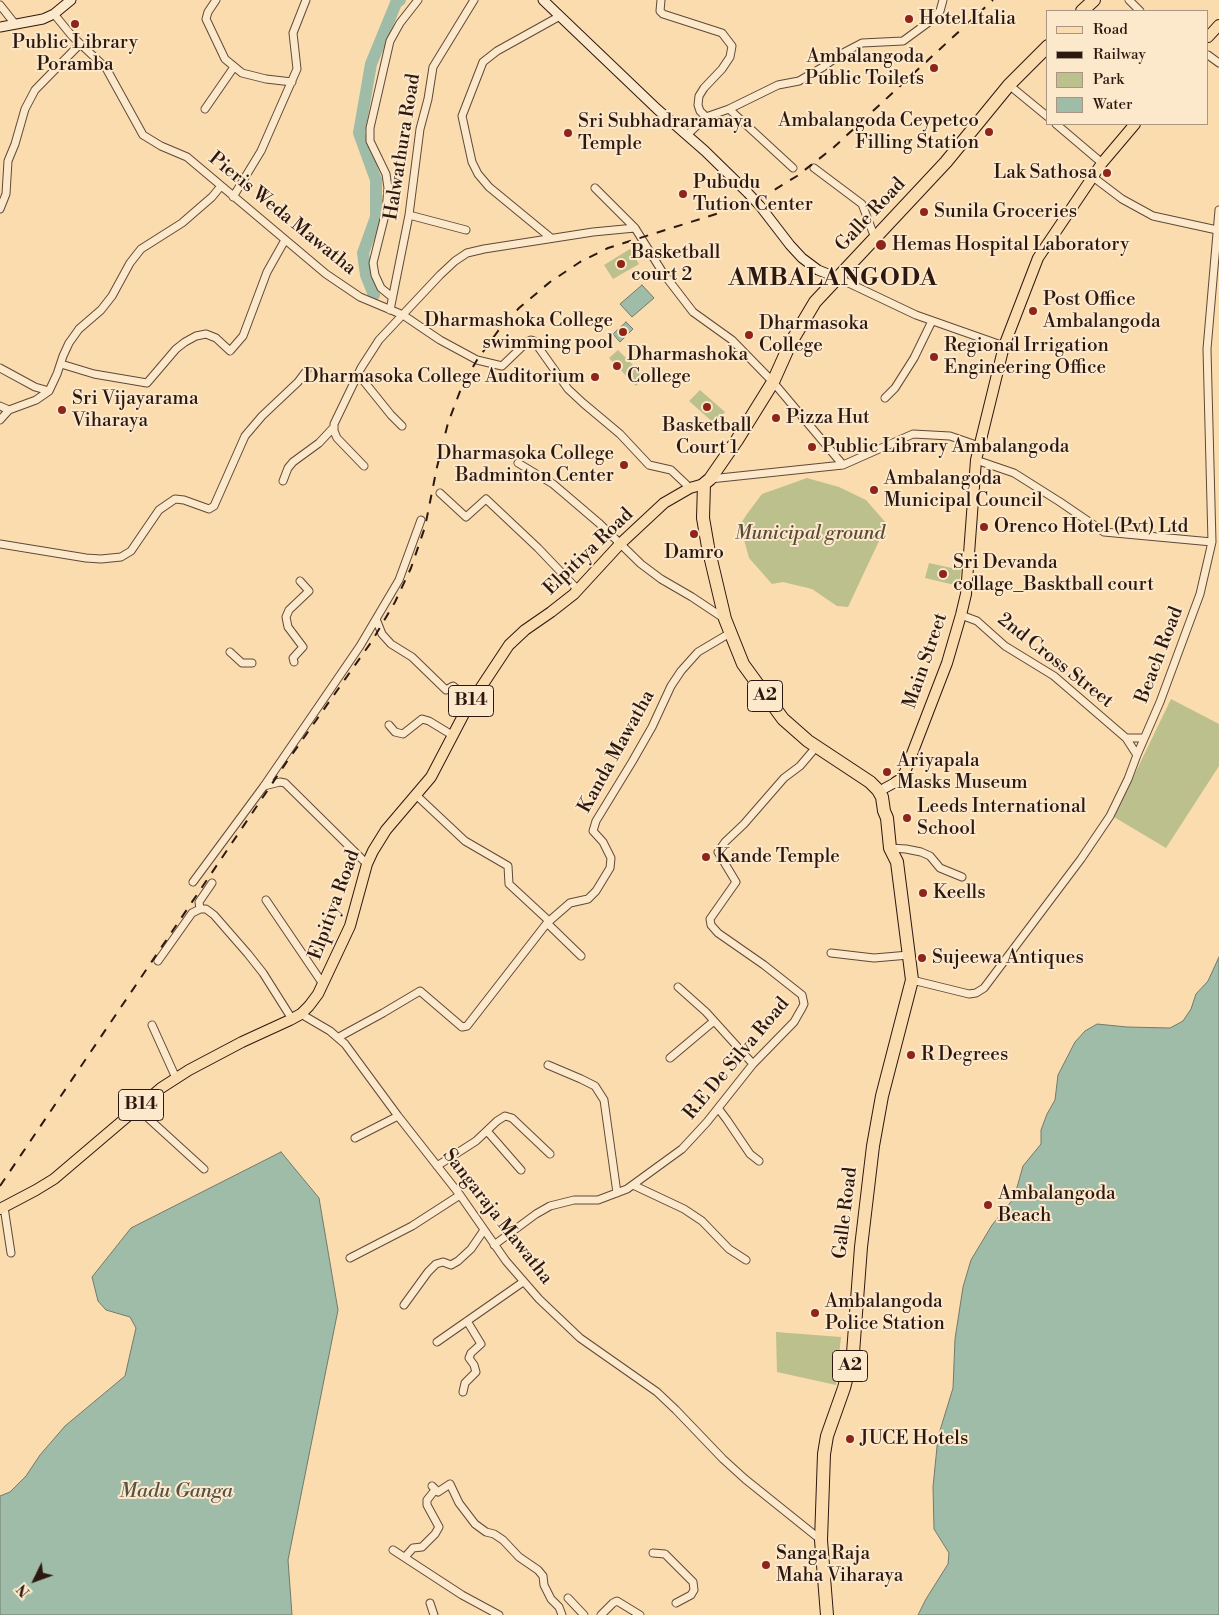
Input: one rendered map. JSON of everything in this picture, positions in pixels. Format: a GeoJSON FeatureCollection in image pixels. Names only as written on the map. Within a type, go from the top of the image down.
{"type":"FeatureCollection","features":[{"type":"Feature","properties":{"kind":"highway"},"geometry":{"type":"LineString","coordinates":[[1084,10],[1094,0]]}},
{"type":"Feature","properties":{"kind":"highway","name":"Galle Road"},"geometry":{"type":"LineString","coordinates":[[887,818],[890,811],[889,797],[891,785],[817,746],[783,719],[743,664],[725,619],[708,547],[703,518],[707,482],[773,382],[800,327],[815,302],[946,162],[1009,85],[1046,48]]}},
{"type":"Feature","properties":{"kind":"highway","name":"Galle Road"},"geometry":{"type":"LineString","coordinates":[[827,1615],[822,1540],[824,1454],[827,1436],[844,1388],[853,1353],[858,1272],[873,1146],[882,1096],[912,980],[897,862],[890,848],[883,800],[878,790],[865,779],[841,764],[835,757]]}},
{"type":"Feature","properties":{"kind":"main road"},"geometry":{"type":"LineString","coordinates":[[0,27],[43,19],[54,14],[71,0]]}},
{"type":"Feature","properties":{"kind":"main road"},"geometry":{"type":"LineString","coordinates":[[543,0],[657,109],[688,135],[748,194],[802,258],[818,270],[838,278]]}},
{"type":"Feature","properties":{"kind":"main road"},"geometry":{"type":"LineString","coordinates":[[1209,35],[1219,25]]}},
{"type":"Feature","properties":{"kind":"main road","name":"Main Street"},"geometry":{"type":"LineString","coordinates":[[891,785],[901,779],[905,772],[947,663],[962,615],[966,594],[976,460],[1004,346],[1038,258],[1102,163],[1134,125]]}},
{"type":"Feature","properties":{"kind":"main road","name":"Elpitiya Road"},"geometry":{"type":"LineString","coordinates":[[2,1208],[54,1179],[137,1108],[176,1078],[219,1054],[297,1017],[309,1006],[323,984],[350,926],[367,864],[386,830],[431,777],[472,701],[509,645],[525,630],[552,612],[578,590],[620,544],[664,503],[690,488],[707,482]]}},
{"type":"Feature","properties":{"kind":"street"},"geometry":{"type":"LineString","coordinates":[[216,0],[206,19],[225,59],[234,67],[250,76],[292,82]]}},
{"type":"Feature","properties":{"kind":"street"},"geometry":{"type":"LineString","coordinates":[[232,197],[261,151],[297,69],[292,33],[306,0]]}},
{"type":"Feature","properties":{"kind":"street"},"geometry":{"type":"LineString","coordinates":[[392,297],[381,288],[375,275],[373,263],[386,211],[388,188],[386,174],[370,141],[370,128],[390,41],[400,23],[418,0]]}},
{"type":"Feature","properties":{"kind":"street","name":"Halwathura Road"},"geometry":{"type":"LineString","coordinates":[[390,310],[409,214],[420,129],[428,99],[433,67],[474,0]]}},
{"type":"Feature","properties":{"kind":"street"},"geometry":{"type":"LineString","coordinates":[[661,0],[660,11],[663,14],[722,33],[732,46],[730,57],[699,96],[698,105],[700,112],[706,117]]}},
{"type":"Feature","properties":{"kind":"street"},"geometry":{"type":"LineString","coordinates":[[688,135],[706,117],[729,109],[778,85],[799,81],[841,54],[862,44],[903,40],[929,22],[940,11],[943,0]]}},
{"type":"Feature","properties":{"kind":"street"},"geometry":{"type":"LineString","coordinates":[[1129,0],[1139,10]]}},
{"type":"Feature","properties":{"kind":"street"},"geometry":{"type":"LineString","coordinates":[[0,4],[16,24]]}},
{"type":"Feature","properties":{"kind":"street","name":"Pieris Weda Mawatha"},"geometry":{"type":"LineString","coordinates":[[54,14],[80,44],[106,68],[143,135],[160,146],[187,158],[326,274],[360,297],[402,315],[440,340],[477,360],[502,366],[527,342],[534,341],[568,389],[583,404],[620,434],[649,465],[671,470],[690,488]]}},
{"type":"Feature","properties":{"kind":"street"},"geometry":{"type":"LineString","coordinates":[[551,238],[489,187],[478,174],[472,162],[462,116],[483,62],[497,51],[560,16]]}},
{"type":"Feature","properties":{"kind":"street"},"geometry":{"type":"LineString","coordinates":[[0,208],[6,194],[8,161],[25,109],[35,90],[80,44]]}},
{"type":"Feature","properties":{"kind":"street"},"geometry":{"type":"LineString","coordinates":[[205,109],[234,67]]}},
{"type":"Feature","properties":{"kind":"street"},"geometry":{"type":"LineString","coordinates":[[1009,85],[1046,115]]}},
{"type":"Feature","properties":{"kind":"street"},"geometry":{"type":"LineString","coordinates":[[729,109],[793,168]]}},
{"type":"Feature","properties":{"kind":"street"},"geometry":{"type":"LineString","coordinates":[[1057,125],[1102,163]]}},
{"type":"Feature","properties":{"kind":"street"},"geometry":{"type":"LineString","coordinates":[[814,168],[862,204],[875,238]]}},
{"type":"Feature","properties":{"kind":"street"},"geometry":{"type":"LineString","coordinates":[[1093,177],[1134,207],[1153,216],[1217,230]]}},
{"type":"Feature","properties":{"kind":"street"},"geometry":{"type":"LineString","coordinates":[[0,420],[9,410],[36,400],[49,390],[69,343],[79,329],[107,303],[130,263],[141,249],[182,223],[212,197],[221,186]]}},
{"type":"Feature","properties":{"kind":"street"},"geometry":{"type":"LineString","coordinates":[[595,188],[642,236],[663,273],[693,312],[732,340],[773,382],[843,465]]}},
{"type":"Feature","properties":{"kind":"street","name":"Beach Road"},"geometry":{"type":"LineString","coordinates":[[912,980],[969,994],[976,993],[984,988],[1060,888],[1098,835],[1116,805],[1189,629],[1200,594],[1212,542],[1206,349],[1219,210]]}},
{"type":"Feature","properties":{"kind":"street"},"geometry":{"type":"LineString","coordinates":[[409,214],[466,230]]}},
{"type":"Feature","properties":{"kind":"street"},"geometry":{"type":"LineString","coordinates":[[284,482],[288,468],[293,462],[319,443],[334,426],[358,374],[379,340],[440,275],[467,252],[593,232],[635,228]]}},
{"type":"Feature","properties":{"kind":"street"},"geometry":{"type":"LineString","coordinates":[[61,364],[94,374],[147,383],[176,349],[196,336],[206,334],[216,338],[230,351],[244,336],[267,272],[285,240]]}},
{"type":"Feature","properties":{"kind":"street"},"geometry":{"type":"LineString","coordinates":[[838,278],[916,315],[1004,346]]}},
{"type":"Feature","properties":{"kind":"street"},"geometry":{"type":"LineString","coordinates":[[885,398],[895,388],[914,358],[932,321]]}},
{"type":"Feature","properties":{"kind":"street"},"geometry":{"type":"LineString","coordinates":[[0,368],[35,387],[49,390]]}},
{"type":"Feature","properties":{"kind":"street"},"geometry":{"type":"LineString","coordinates":[[0,544],[86,558],[121,557],[131,551],[159,510],[175,499],[184,500],[209,509],[214,506],[245,436],[262,416],[298,382],[307,370]]}},
{"type":"Feature","properties":{"kind":"street"},"geometry":{"type":"LineString","coordinates":[[358,374],[402,426]]}},
{"type":"Feature","properties":{"kind":"street"},"geometry":{"type":"LineString","coordinates":[[0,406],[9,410]]}},
{"type":"Feature","properties":{"kind":"street"},"geometry":{"type":"LineString","coordinates":[[334,426],[337,438],[364,466]]}},
{"type":"Feature","properties":{"kind":"street"},"geometry":{"type":"LineString","coordinates":[[707,482],[843,465],[913,434],[950,436],[979,446]]}},
{"type":"Feature","properties":{"kind":"street"},"geometry":{"type":"LineString","coordinates":[[976,460],[1014,473],[1104,532],[1212,542]]}},
{"type":"Feature","properties":{"kind":"street"},"geometry":{"type":"LineString","coordinates":[[518,463],[553,484],[600,524],[641,564],[661,579],[725,619]]}},
{"type":"Feature","properties":{"kind":"street"},"geometry":{"type":"LineString","coordinates":[[440,493],[466,516],[486,499],[538,548],[578,590]]}},
{"type":"Feature","properties":{"kind":"street"},"geometry":{"type":"LineString","coordinates":[[193,882],[264,786],[360,646],[398,580],[421,520]]}},
{"type":"Feature","properties":{"kind":"street"},"geometry":{"type":"LineString","coordinates":[[294,662],[293,658],[303,647],[288,627],[286,616],[288,610],[309,590],[300,581]]}},
{"type":"Feature","properties":{"kind":"street","name":"2nd Cross Street"},"geometry":{"type":"LineString","coordinates":[[962,615],[977,621],[1005,646],[1054,676],[1126,738],[1137,755]]}},
{"type":"Feature","properties":{"kind":"street"},"geometry":{"type":"LineString","coordinates":[[376,619],[382,634],[391,644],[412,657],[446,690],[453,686],[472,701]]}},
{"type":"Feature","properties":{"kind":"street","name":"Kanda Mawatha"},"geometry":{"type":"LineString","coordinates":[[339,1037],[383,1014],[420,991],[462,1027],[467,1026],[548,922],[570,904],[588,899],[602,882],[610,868],[611,858],[602,842],[593,832],[596,821],[652,727],[671,686],[681,671],[698,652],[730,633]]}},
{"type":"Feature","properties":{"kind":"street"},"geometry":{"type":"LineString","coordinates":[[230,652],[242,663],[252,662]]}},
{"type":"Feature","properties":{"kind":"street"},"geometry":{"type":"LineString","coordinates":[[389,725],[395,732],[403,734],[422,719],[429,721],[452,735]]}},
{"type":"Feature","properties":{"kind":"street"},"geometry":{"type":"LineString","coordinates":[[1126,738],[1144,738]]}},
{"type":"Feature","properties":{"kind":"street","name":"R.E De Silva Road"},"geometry":{"type":"LineString","coordinates":[[494,1245],[550,1206],[574,1200],[598,1200],[633,1185],[682,1149],[753,1064],[794,1022],[802,1008],[804,999],[802,995],[764,965],[728,941],[711,925],[710,919],[736,882],[718,852],[784,778],[800,766],[817,746]]}},
{"type":"Feature","properties":{"kind":"street"},"geometry":{"type":"LineString","coordinates":[[264,786],[285,782],[367,864]]}},
{"type":"Feature","properties":{"kind":"street"},"geometry":{"type":"LineString","coordinates":[[416,795],[465,841],[508,866],[509,884],[581,956]]}},
{"type":"Feature","properties":{"kind":"street"},"geometry":{"type":"LineString","coordinates":[[890,848],[921,852],[930,856],[940,868],[962,878]]}},
{"type":"Feature","properties":{"kind":"street"},"geometry":{"type":"LineString","coordinates":[[200,909],[199,902],[212,883]]}},
{"type":"Feature","properties":{"kind":"street"},"geometry":{"type":"LineString","coordinates":[[266,900],[323,984]]}},
{"type":"Feature","properties":{"kind":"street"},"geometry":{"type":"LineString","coordinates":[[158,961],[192,913],[200,909],[206,909],[214,914],[231,934],[297,1017]]}},
{"type":"Feature","properties":{"kind":"street"},"geometry":{"type":"LineString","coordinates":[[831,953],[874,958],[909,955]]}},
{"type":"Feature","properties":{"kind":"street"},"geometry":{"type":"LineString","coordinates":[[678,987],[714,1021],[753,1064]]}},
{"type":"Feature","properties":{"kind":"street","name":"Sangaraja Mawatha"},"geometry":{"type":"LineString","coordinates":[[297,1017],[339,1037],[460,1195],[494,1245],[523,1282],[580,1338],[657,1392],[734,1469],[822,1540]]}},
{"type":"Feature","properties":{"kind":"street"},"geometry":{"type":"LineString","coordinates":[[670,1058],[714,1021]]}},
{"type":"Feature","properties":{"kind":"street"},"geometry":{"type":"LineString","coordinates":[[152,1025],[176,1078]]}},
{"type":"Feature","properties":{"kind":"street"},"geometry":{"type":"LineString","coordinates":[[548,1065],[595,1086],[604,1100],[617,1193]]}},
{"type":"Feature","properties":{"kind":"street"},"geometry":{"type":"LineString","coordinates":[[137,1108],[204,1169]]}},
{"type":"Feature","properties":{"kind":"street"},"geometry":{"type":"LineString","coordinates":[[718,1108],[750,1154],[759,1161]]}},
{"type":"Feature","properties":{"kind":"street"},"geometry":{"type":"LineString","coordinates":[[356,1138],[398,1116]]}},
{"type":"Feature","properties":{"kind":"street"},"geometry":{"type":"LineString","coordinates":[[437,1166],[476,1141],[505,1116],[512,1118],[550,1154]]}},
{"type":"Feature","properties":{"kind":"street"},"geometry":{"type":"LineString","coordinates":[[487,1131],[521,1170]]}},
{"type":"Feature","properties":{"kind":"street"},"geometry":{"type":"LineString","coordinates":[[633,1185],[684,1209],[702,1221],[729,1249],[746,1260]]}},
{"type":"Feature","properties":{"kind":"street"},"geometry":{"type":"LineString","coordinates":[[350,1258],[412,1226],[460,1195]]}},
{"type":"Feature","properties":{"kind":"street"},"geometry":{"type":"LineString","coordinates":[[2,1208],[11,1253]]}},
{"type":"Feature","properties":{"kind":"street"},"geometry":{"type":"LineString","coordinates":[[404,1305],[436,1264],[443,1262],[451,1265],[458,1261],[484,1230]]}},
{"type":"Feature","properties":{"kind":"street"},"geometry":{"type":"LineString","coordinates":[[437,1342],[523,1282]]}},
{"type":"Feature","properties":{"kind":"street"},"geometry":{"type":"LineString","coordinates":[[464,1392],[465,1383],[476,1372],[469,1358],[471,1353],[481,1344],[467,1322]]}},
{"type":"Feature","properties":{"kind":"street"},"geometry":{"type":"LineString","coordinates":[[404,1557],[413,1548],[422,1547],[435,1534],[438,1527],[427,1505],[427,1500],[434,1488],[438,1492],[450,1484],[459,1503],[474,1524],[503,1540],[519,1557],[538,1570],[543,1576],[544,1585],[551,1599],[559,1607],[562,1615]]}},
{"type":"Feature","properties":{"kind":"street"},"geometry":{"type":"LineString","coordinates":[[393,1550],[462,1595],[499,1615]]}},
{"type":"Feature","properties":{"kind":"street"},"geometry":{"type":"LineString","coordinates":[[652,1553],[665,1554],[693,1582],[694,1590],[691,1595],[676,1603]]}},
{"type":"Feature","properties":{"kind":"street"},"geometry":{"type":"LineString","coordinates":[[568,1598],[584,1615]]}},
{"type":"Feature","properties":{"kind":"street"},"geometry":{"type":"LineString","coordinates":[[601,1615],[612,1603],[617,1601],[640,1615]]}},
{"type":"Feature","properties":{"kind":"street"},"geometry":{"type":"LineString","coordinates":[[430,1603],[434,1615]]}},
{"type":"Feature","properties":{"kind":"green space","name":"Basketball court 2"},"geometry":{"type":"Polygon","coordinates":[[[630,249],[639,264],[613,279],[604,265],[630,249]]]}},
{"type":"Feature","properties":{"kind":"green space"},"geometry":{"type":"Polygon","coordinates":[[[618,350],[645,377],[636,386],[609,358],[618,350]]]}},
{"type":"Feature","properties":{"kind":"green space","name":"Basketball Court 1"},"geometry":{"type":"Polygon","coordinates":[[[700,390],[725,412],[715,424],[689,401],[700,390]]]}},
{"type":"Feature","properties":{"kind":"green space","name":"Municipal ground"},"geometry":{"type":"Polygon","coordinates":[[[807,478],[839,487],[866,500],[887,524],[848,607],[837,606],[812,589],[783,582],[772,584],[749,558],[740,525],[747,514],[762,494],[807,478]]]}},
{"type":"Feature","properties":{"kind":"green space","name":"Sri Devanda collage_Basktball court"},"geometry":{"type":"Polygon","coordinates":[[[929,563],[961,570],[959,586],[925,578],[929,563]]]}},
{"type":"Feature","properties":{"kind":"green space"},"geometry":{"type":"Polygon","coordinates":[[[1171,699],[1219,724],[1219,766],[1166,848],[1114,817],[1171,699]]]}},
{"type":"Feature","properties":{"kind":"green space"},"geometry":{"type":"Polygon","coordinates":[[[776,1332],[841,1337],[836,1385],[777,1372],[776,1332]]]}},
{"type":"Feature","properties":{"kind":"water","name":"Dharmashoka College"},"geometry":{"type":"Polygon","coordinates":[[[642,285],[654,298],[632,317],[620,304],[642,285]]]}},
{"type":"Feature","properties":{"kind":"water","name":"Dharmashoka College swimming pool"},"geometry":{"type":"Polygon","coordinates":[[[626,322],[633,329],[620,342],[613,334],[626,322]]]}},
{"type":"Feature","properties":{"kind":"water"},"geometry":{"type":"Polygon","coordinates":[[[1219,957],[1219,1615],[918,1615],[948,1564],[949,1553],[934,1529],[933,1487],[938,1437],[953,1388],[955,1339],[963,1287],[971,1260],[992,1225],[1014,1198],[1023,1166],[1041,1144],[1041,1130],[1055,1100],[1058,1075],[1075,1042],[1085,1031],[1097,1024],[1170,1028],[1183,1021],[1191,1009],[1196,994],[1208,981],[1219,957]]]}},
{"type":"Feature","properties":{"kind":"water","name":"Madu Ganga"},"geometry":{"type":"Polygon","coordinates":[[[281,1152],[319,1198],[338,1310],[288,1560],[292,1615],[0,1615],[0,1496],[10,1492],[26,1476],[40,1455],[65,1426],[125,1376],[136,1328],[130,1317],[106,1310],[98,1301],[92,1277],[131,1228],[281,1152]]]}},
{"type":"Feature","properties":{"kind":"waterway"},"geometry":{"type":"LineString","coordinates":[[374,295],[366,275],[363,253],[376,217],[376,180],[359,133],[371,64],[396,3],[400,0]]}},
{"type":"Feature","properties":{"kind":"railway"},"geometry":{"type":"LineString","coordinates":[[0,1186],[286,763],[372,641],[395,602],[411,568],[425,527],[448,423],[462,386],[477,360],[498,331],[519,308],[550,282],[580,262],[608,248],[729,210],[766,195],[797,176],[833,148],[993,0]]}},
{"type":"Feature","properties":{"kind":"place","name":"Hotel Italia"},"geometry":{"type":"Point","coordinates":[909,19]}},
{"type":"Feature","properties":{"kind":"place","name":"Public Library Poramba"},"geometry":{"type":"Point","coordinates":[75,24]}},
{"type":"Feature","properties":{"kind":"place","name":"Ambalangoda Public Toilets"},"geometry":{"type":"Point","coordinates":[934,68]}},
{"type":"Feature","properties":{"kind":"place","name":"Ambalangoda Ceypetco Filling Station"},"geometry":{"type":"Point","coordinates":[989,132]}},
{"type":"Feature","properties":{"kind":"place","name":"Sri Subhadraramaya Temple"},"geometry":{"type":"Point","coordinates":[568,133]}},
{"type":"Feature","properties":{"kind":"place","name":"Lak Sathosa"},"geometry":{"type":"Point","coordinates":[1107,173]}},
{"type":"Feature","properties":{"kind":"place","name":"Pubudu Tution Center"},"geometry":{"type":"Point","coordinates":[683,194]}},
{"type":"Feature","properties":{"kind":"place","name":"Sunila Groceries"},"geometry":{"type":"Point","coordinates":[924,212]}},
{"type":"Feature","properties":{"kind":"place","name":"Hemas Hospital Laboratory"},"geometry":{"type":"Point","coordinates":[881,245]}},
{"type":"Feature","properties":{"kind":"place","name":"Basketball court 2"},"geometry":{"type":"Point","coordinates":[621,264]}},
{"type":"Feature","properties":{"kind":"place","name":"Post Office Ambalangoda"},"geometry":{"type":"Point","coordinates":[1033,311]}},
{"type":"Feature","properties":{"kind":"place","name":"Dharmashoka College swimming pool"},"geometry":{"type":"Point","coordinates":[623,332]}},
{"type":"Feature","properties":{"kind":"place","name":"Dharmasoka College"},"geometry":{"type":"Point","coordinates":[749,335]}},
{"type":"Feature","properties":{"kind":"place","name":"Regional Irrigation Engineering Office"},"geometry":{"type":"Point","coordinates":[934,357]}},
{"type":"Feature","properties":{"kind":"place","name":"Dharmashoka College"},"geometry":{"type":"Point","coordinates":[617,366]}},
{"type":"Feature","properties":{"kind":"place","name":"Dharmasoka College Auditorium"},"geometry":{"type":"Point","coordinates":[595,377]}},
{"type":"Feature","properties":{"kind":"place","name":"Basketball Court 1"},"geometry":{"type":"Point","coordinates":[707,407]}},
{"type":"Feature","properties":{"kind":"place","name":"Sri Vijayarama Viharaya"},"geometry":{"type":"Point","coordinates":[62,410]}},
{"type":"Feature","properties":{"kind":"place","name":"Pizza Hut"},"geometry":{"type":"Point","coordinates":[776,418]}},
{"type":"Feature","properties":{"kind":"place","name":"Public Library Ambalangoda"},"geometry":{"type":"Point","coordinates":[812,447]}},
{"type":"Feature","properties":{"kind":"place","name":"Dharmasoka College Badminton Center"},"geometry":{"type":"Point","coordinates":[624,465]}},
{"type":"Feature","properties":{"kind":"place","name":"Ambalangoda Municipal Council"},"geometry":{"type":"Point","coordinates":[874,490]}},
{"type":"Feature","properties":{"kind":"place","name":"Orenco Hotel (Pvt) Ltd"},"geometry":{"type":"Point","coordinates":[984,527]}},
{"type":"Feature","properties":{"kind":"place","name":"Damro"},"geometry":{"type":"Point","coordinates":[694,534]}},
{"type":"Feature","properties":{"kind":"place","name":"Sri Devanda collage_Basktball court"},"geometry":{"type":"Point","coordinates":[943,574]}},
{"type":"Feature","properties":{"kind":"place","name":"Ariyapala Masks Museum"},"geometry":{"type":"Point","coordinates":[887,772]}},
{"type":"Feature","properties":{"kind":"place","name":"Leeds International School"},"geometry":{"type":"Point","coordinates":[907,818]}},
{"type":"Feature","properties":{"kind":"place","name":"Kande Temple"},"geometry":{"type":"Point","coordinates":[706,857]}},
{"type":"Feature","properties":{"kind":"place","name":"Keells"},"geometry":{"type":"Point","coordinates":[923,893]}},
{"type":"Feature","properties":{"kind":"place","name":"Sujeewa Antiques"},"geometry":{"type":"Point","coordinates":[922,958]}},
{"type":"Feature","properties":{"kind":"place","name":"R Degrees"},"geometry":{"type":"Point","coordinates":[911,1055]}},
{"type":"Feature","properties":{"kind":"place","name":"Ambalangoda Beach"},"geometry":{"type":"Point","coordinates":[988,1205]}},
{"type":"Feature","properties":{"kind":"place","name":"Ambalangoda Police Station"},"geometry":{"type":"Point","coordinates":[815,1313]}},
{"type":"Feature","properties":{"kind":"place","name":"JUCE Hotels"},"geometry":{"type":"Point","coordinates":[850,1439]}},
{"type":"Feature","properties":{"kind":"place","name":"Sanga Raja Maha Viharaya"},"geometry":{"type":"Point","coordinates":[766,1565]}},
{"type":"Feature","properties":{"kind":"district","name":"AMBALANGODA"},"geometry":{"type":"Point","coordinates":[833,279]}}]}
